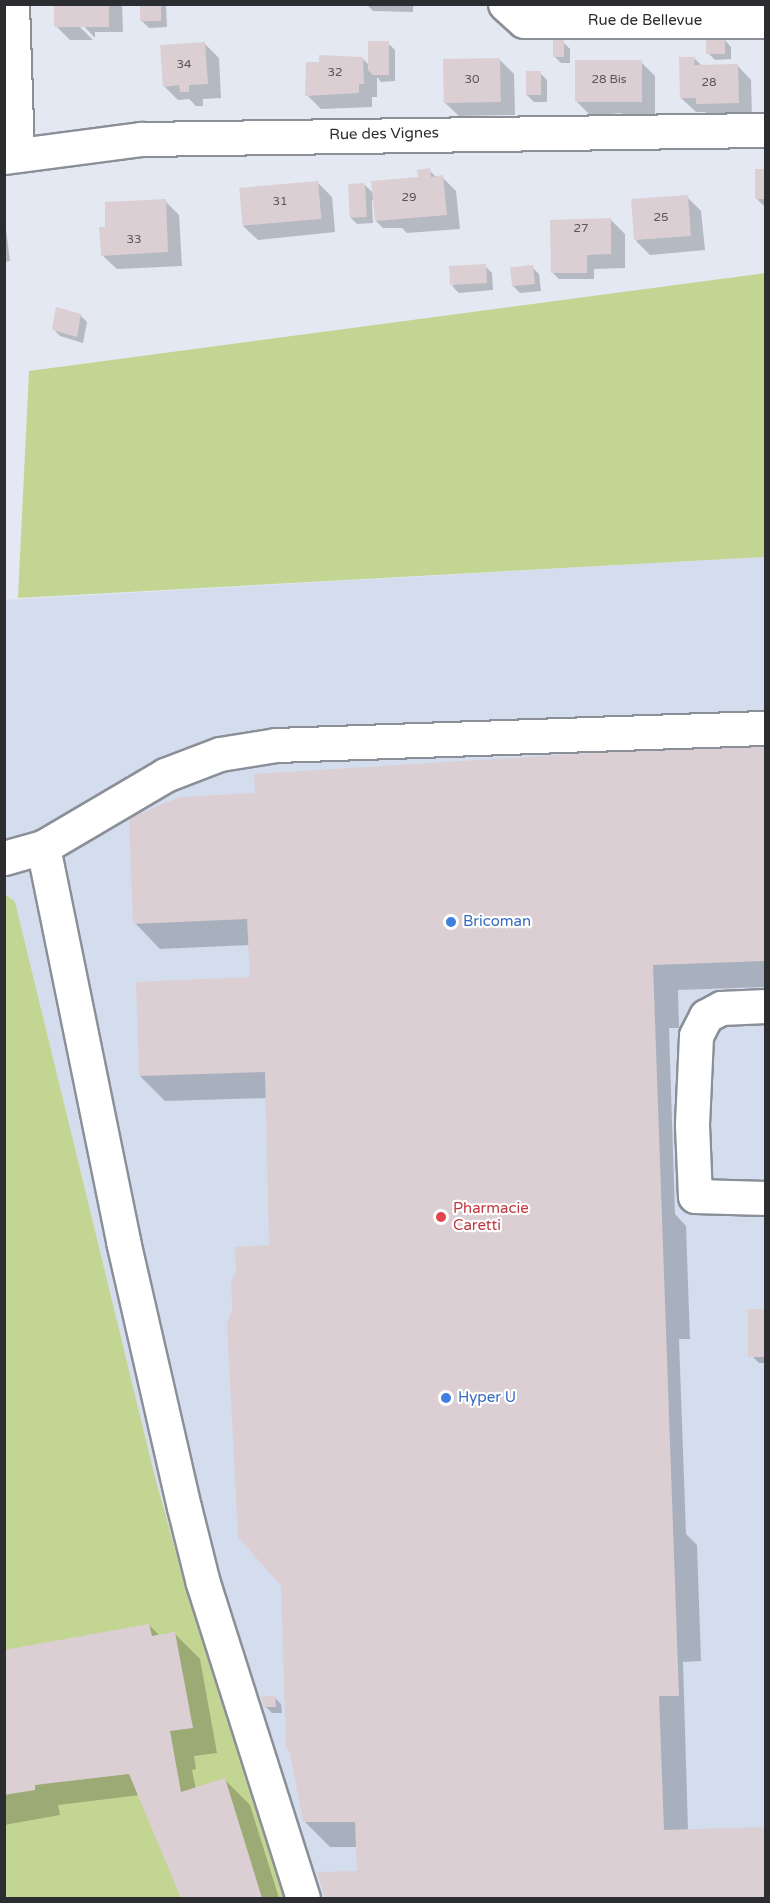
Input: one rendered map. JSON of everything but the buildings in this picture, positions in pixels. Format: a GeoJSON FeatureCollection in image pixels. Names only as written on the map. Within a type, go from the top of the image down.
{"type":"FeatureCollection","features":[{"type":"Feature","properties":{"kind":"street"},"geometry":{"type":"LineString","coordinates":[[11,156],[12,4]]}},
{"type":"Feature","properties":{"kind":"street","name":"Rue de Bellevue"},"geometry":{"type":"LineString","coordinates":[[514,13],[667,13],[765,21]]}},
{"type":"Feature","properties":{"kind":"street","name":"Rue des Vignes"},"geometry":{"type":"LineString","coordinates":[[11,156],[141,139],[765,130]]}},
{"type":"Feature","properties":{"kind":"street"},"geometry":{"type":"LineString","coordinates":[[4,858],[43,847],[165,775],[220,754],[276,745],[765,728]]}},
{"type":"Feature","properties":{"kind":"street"},"geometry":{"type":"LineString","coordinates":[[43,847],[123,1241],[184,1507],[203,1582],[303,1899]]}},
{"type":"Feature","properties":{"kind":"street"},"geometry":{"type":"LineString","coordinates":[[765,1006],[722,1008],[706,1016],[696,1036],[692,1125],[695,1196],[765,1198]]}},
{"type":"Feature","properties":{"kind":"shaded area"},"geometry":{"type":"Polygon","coordinates":[[[765,557],[765,1898],[288,1898],[189,1599],[155,1477],[15,903],[5,893],[4,600],[765,557]]]}},
{"type":"Feature","properties":{"kind":"green space"},"geometry":{"type":"Polygon","coordinates":[[[765,273],[765,557],[18,598],[29,371],[765,273]]]}},
{"type":"Feature","properties":{"kind":"green space"},"geometry":{"type":"Polygon","coordinates":[[[4,893],[15,902],[155,1477],[189,1599],[288,1898],[5,1898],[4,893]]]}},
{"type":"Feature","properties":{"kind":"place","name":"Bricoman"},"geometry":{"type":"Point","coordinates":[451,922]}},
{"type":"Feature","properties":{"kind":"place","name":"Pharmacie Caretti"},"geometry":{"type":"Point","coordinates":[441,1217]}},
{"type":"Feature","properties":{"kind":"place","name":"Hyper U"},"geometry":{"type":"Point","coordinates":[446,1398]}}]}
